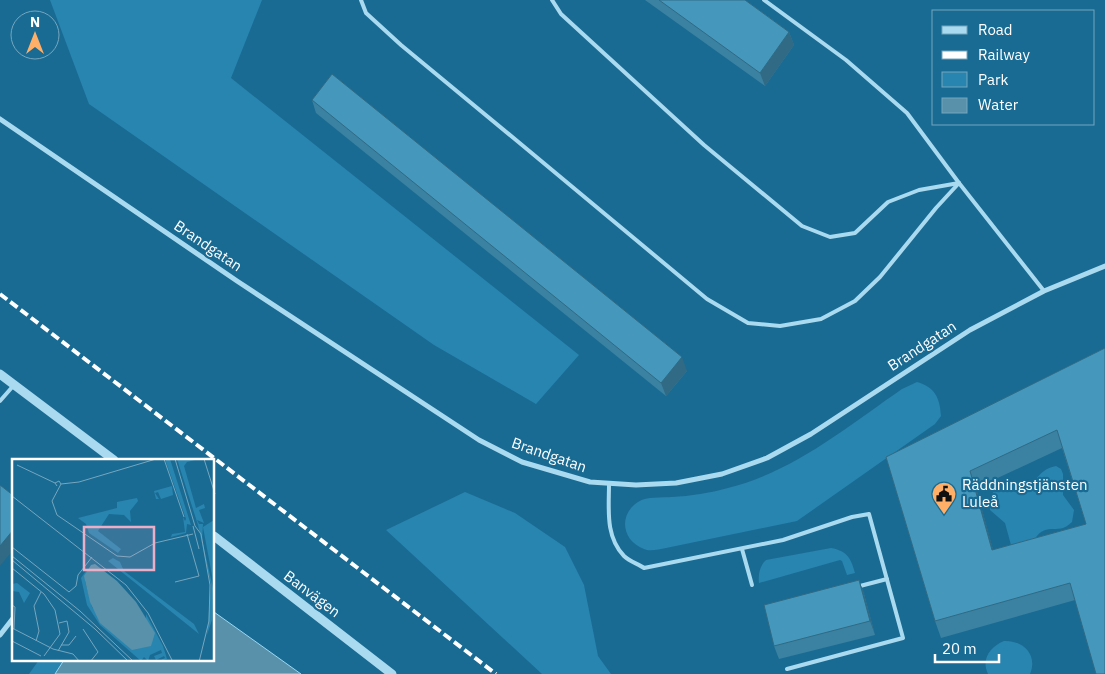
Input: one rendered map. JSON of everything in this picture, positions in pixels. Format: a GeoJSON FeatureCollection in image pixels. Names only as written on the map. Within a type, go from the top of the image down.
{"type":"FeatureCollection","features":[{"type":"Feature","properties":{"kind":"street","name":"Brandgatan"},"geometry":{"type":"LineString","coordinates":[[0,119],[237,280],[478,440],[522,462],[590,482],[636,485],[676,483],[722,474],[767,458],[811,434],[970,330],[1044,291],[1105,266]]}},
{"type":"Feature","properties":{"kind":"street"},"geometry":{"type":"LineString","coordinates":[[0,374],[113,459]]}},
{"type":"Feature","properties":{"kind":"street","name":"Banvägen"},"geometry":{"type":"LineString","coordinates":[[215,537],[392,674]]}},
{"type":"Feature","properties":{"kind":"street"},"geometry":{"type":"LineString","coordinates":[[0,635],[12,620]]}},
{"type":"Feature","properties":{"kind":"lane"},"geometry":{"type":"LineString","coordinates":[[361,0],[366,13],[401,45],[522,146],[707,299],[748,323],[780,326],[821,319],[855,301],[880,277],[959,183]]}},
{"type":"Feature","properties":{"kind":"lane"},"geometry":{"type":"LineString","coordinates":[[552,0],[561,14],[704,146],[802,226],[830,237],[855,233],[888,202],[919,190],[959,183]]}},
{"type":"Feature","properties":{"kind":"lane"},"geometry":{"type":"LineString","coordinates":[[764,0],[846,60],[907,113],[1044,291]]}},
{"type":"Feature","properties":{"kind":"lane"},"geometry":{"type":"LineString","coordinates":[[0,401],[14,385]]}},
{"type":"Feature","properties":{"kind":"lane"},"geometry":{"type":"LineString","coordinates":[[609,484],[608,522],[614,542],[625,557],[644,568],[782,540],[852,517],[869,514],[903,638],[787,669]]}},
{"type":"Feature","properties":{"kind":"lane"},"geometry":{"type":"LineString","coordinates":[[742,549],[752,585]]}},
{"type":"Feature","properties":{"kind":"lane"},"geometry":{"type":"LineString","coordinates":[[860,586],[887,579]]}},
{"type":"Feature","properties":{"kind":"green space"},"geometry":{"type":"Polygon","coordinates":[[[50,0],[262,0],[231,78],[579,355],[536,404],[434,345],[89,104],[60,27],[60,10],[54,10],[50,0]]]}},
{"type":"Feature","properties":{"kind":"green space"},"geometry":{"type":"Polygon","coordinates":[[[917,382],[932,390],[938,399],[941,416],[935,424],[797,521],[652,550],[646,550],[637,545],[627,534],[625,520],[627,514],[638,502],[650,498],[686,496],[714,491],[752,481],[797,460],[819,447],[902,389],[917,382]]]}},
{"type":"Feature","properties":{"kind":"green space"},"geometry":{"type":"Polygon","coordinates":[[[1056,466],[1061,469],[1063,474],[1063,495],[1074,510],[1072,522],[1061,528],[1041,532],[1031,545],[1015,550],[1011,545],[1005,523],[990,510],[992,494],[1000,489],[1026,490],[1042,472],[1056,466]]]}},
{"type":"Feature","properties":{"kind":"green space"},"geometry":{"type":"Polygon","coordinates":[[[465,492],[515,513],[565,547],[584,585],[598,656],[611,674],[542,674],[386,530],[465,492]]]}},
{"type":"Feature","properties":{"kind":"green space"},"geometry":{"type":"Polygon","coordinates":[[[831,548],[841,551],[848,556],[855,573],[847,575],[840,560],[759,583],[760,570],[766,560],[831,548]]]}},
{"type":"Feature","properties":{"kind":"green space"},"geometry":{"type":"Polygon","coordinates":[[[1004,641],[1017,643],[1027,650],[1032,661],[1030,674],[988,674],[986,659],[988,654],[1004,641]]]}},
{"type":"Feature","properties":{"kind":"green space"},"geometry":{"type":"Polygon","coordinates":[[[38,662],[63,662],[55,674],[29,674],[38,662]]]}},
{"type":"Feature","properties":{"kind":"water"},"geometry":{"type":"Polygon","coordinates":[[[215,613],[301,674],[55,674],[63,662],[215,662],[215,613]]]}},
{"type":"Feature","properties":{"kind":"building"},"geometry":{"type":"Polygon","coordinates":[[[659,0],[745,0],[789,32],[760,73],[659,0]]]}},
{"type":"Feature","properties":{"kind":"building"},"geometry":{"type":"Polygon","coordinates":[[[332,74],[682,357],[661,383],[312,100],[332,74]]]}},
{"type":"Feature","properties":{"kind":"building","name":"Räddningstjänsten Luleå"},"geometry":{"type":"Polygon","coordinates":[[[1105,348],[1105,674],[1096,674],[1070,583],[935,621],[886,457],[1105,348]],[[1057,430],[970,471],[992,550],[1086,524],[1057,430]]]}},
{"type":"Feature","properties":{"kind":"building"},"geometry":{"type":"Polygon","coordinates":[[[0,485],[12,494],[12,531],[0,546],[0,485]]]}},
{"type":"Feature","properties":{"kind":"building"},"geometry":{"type":"Polygon","coordinates":[[[859,580],[870,621],[774,646],[764,605],[859,580]]]}},
{"type":"Feature","properties":{"kind":"railway"},"geometry":{"type":"LineString","coordinates":[[0,294],[496,674]]}},
{"type":"Feature","properties":{"kind":"place","name":"Räddningstjänsten Luleå"},"geometry":{"type":"Point","coordinates":[944,515]}}]}
